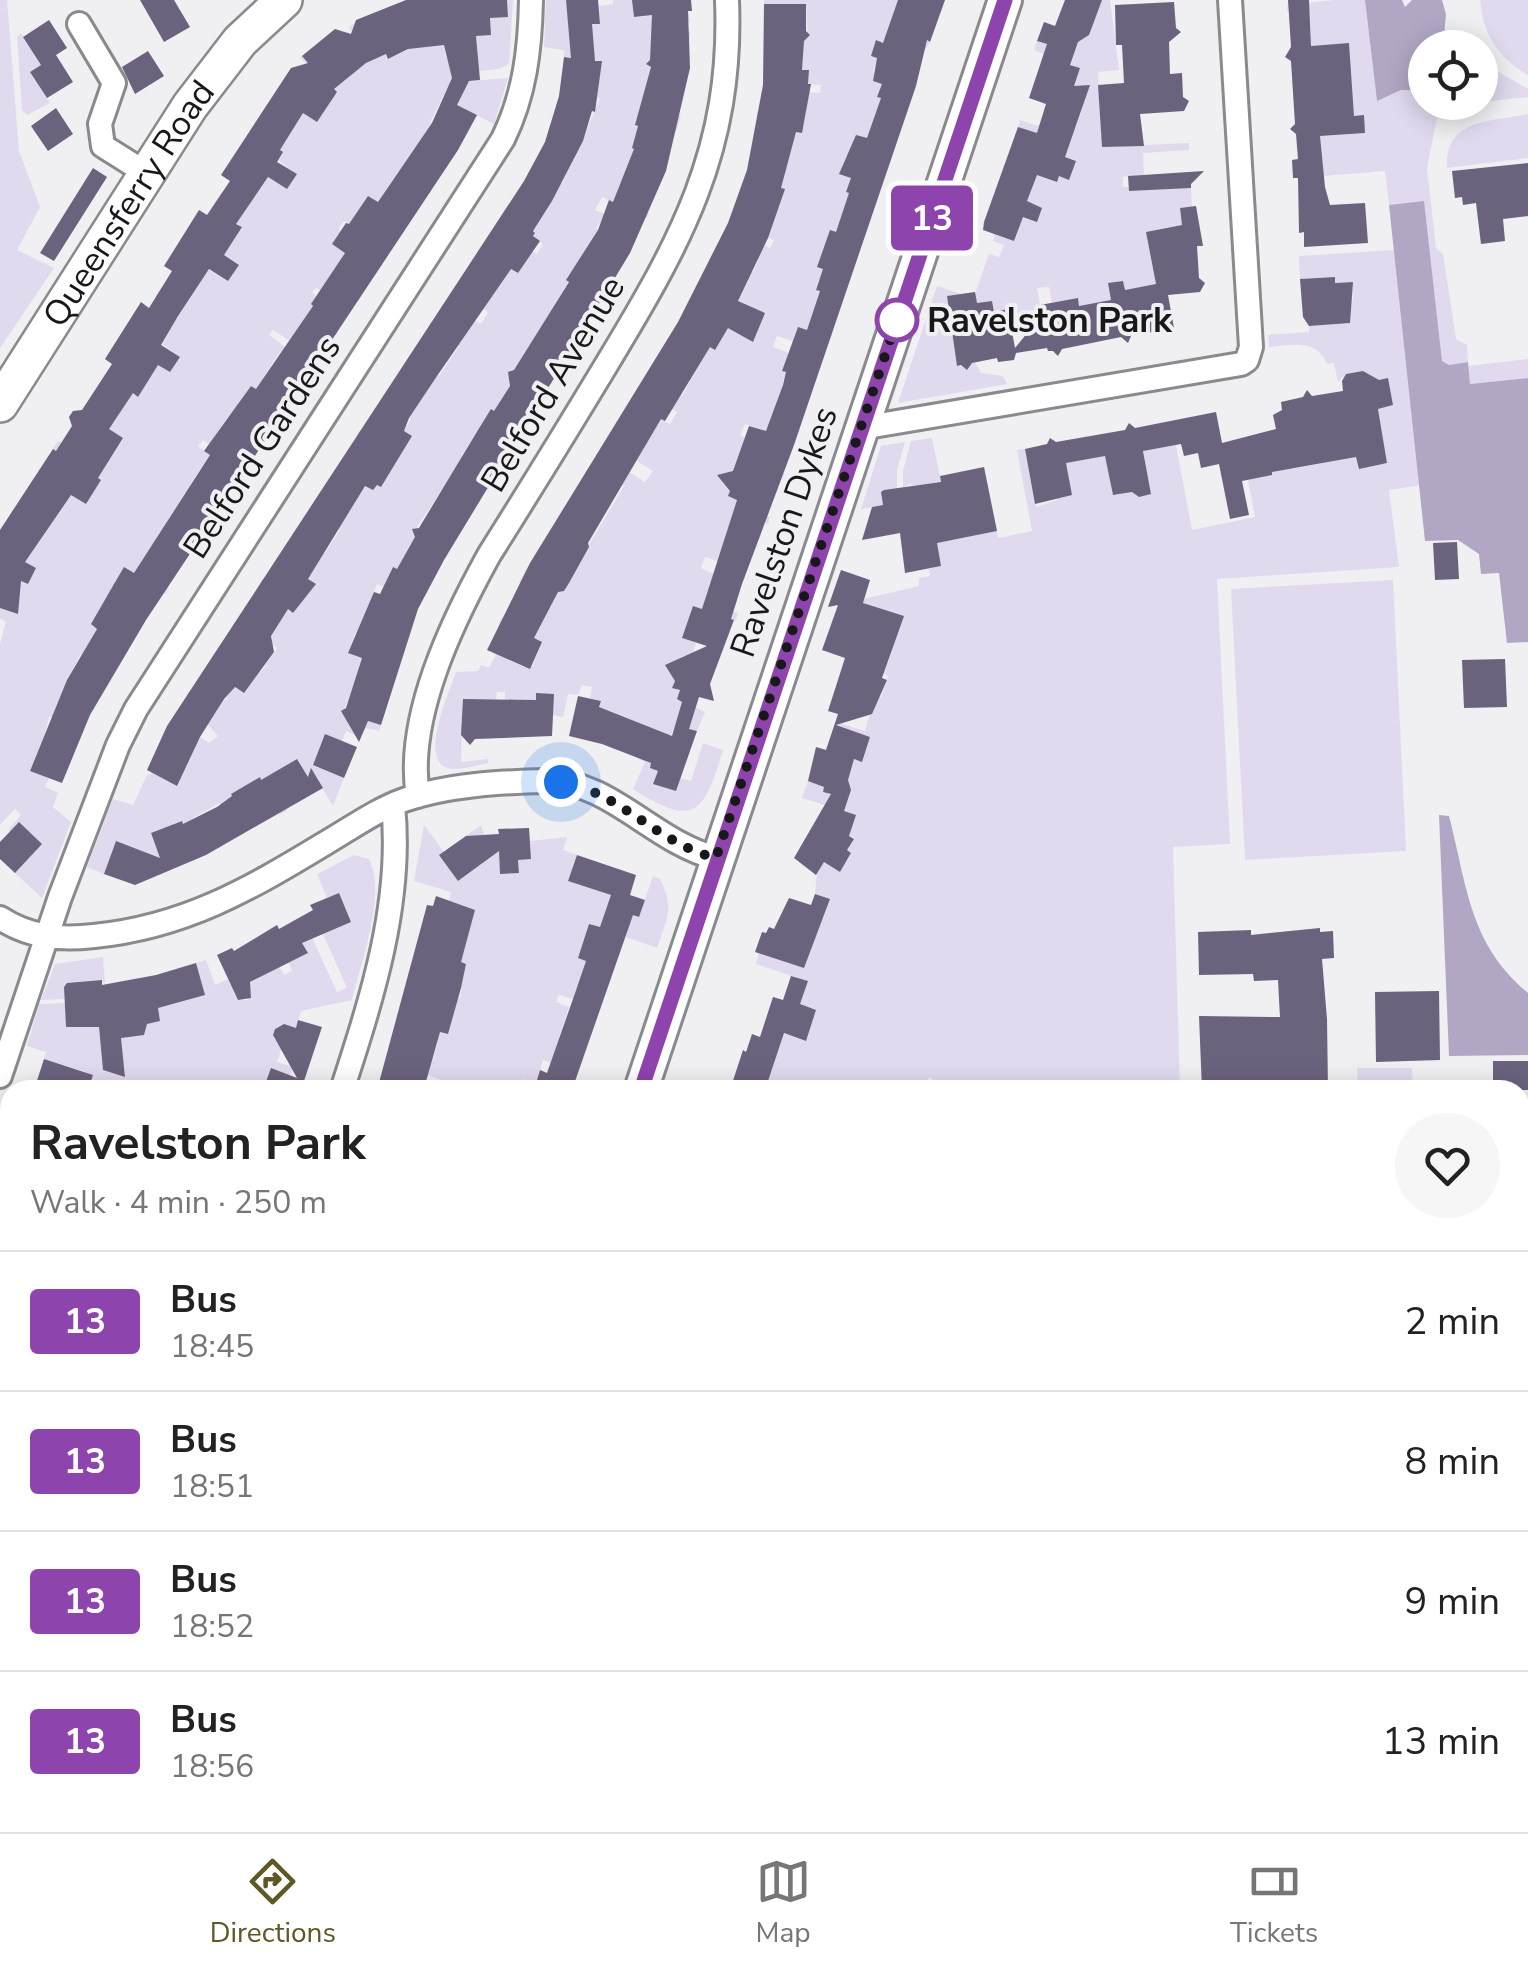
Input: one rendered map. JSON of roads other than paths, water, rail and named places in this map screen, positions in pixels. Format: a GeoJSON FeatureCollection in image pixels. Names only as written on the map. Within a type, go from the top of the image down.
{"type":"FeatureCollection","features":[{"type":"Feature","properties":{"kind":"main road","name":"Queensferry Road"},"geometry":{"type":"LineString","coordinates":[[0,404],[146,173],[222,62],[275,4]]}},
{"type":"Feature","properties":{"kind":"street","name":"Belford Gardens"},"geometry":{"type":"LineString","coordinates":[[0,1076],[118,745],[147,689],[503,139],[524,82],[531,0]]}},
{"type":"Feature","properties":{"kind":"street","name":"Belford Avenue"},"geometry":{"type":"LineString","coordinates":[[418,796],[414,758],[420,727],[432,683],[469,593],[660,275],[694,204],[721,114],[728,53],[727,0]]}},
{"type":"Feature","properties":{"kind":"street","name":"Ravelston Dykes"},"geometry":{"type":"LineString","coordinates":[[644,1080],[1005,0]]}},
{"type":"Feature","properties":{"kind":"street"},"geometry":{"type":"LineString","coordinates":[[860,428],[1248,360],[1251,347],[1230,0]]}},
{"type":"Feature","properties":{"kind":"street"},"geometry":{"type":"LineString","coordinates":[[80,24],[114,84],[100,124],[103,146],[146,173]]}},
{"type":"Feature","properties":{"kind":"street"},"geometry":{"type":"LineString","coordinates":[[0,918],[24,933],[47,936],[114,934],[183,919],[245,891],[393,804],[418,796],[498,784],[575,784],[606,798],[674,843],[716,858]]}},
{"type":"Feature","properties":{"kind":"street"},"geometry":{"type":"LineString","coordinates":[[345,1080],[376,973],[392,899],[396,852],[393,804]]}},
{"type":"Feature","properties":{"kind":"place","name":"Ravelston Park"},"geometry":{"type":"Point","coordinates":[897,320]}}]}
